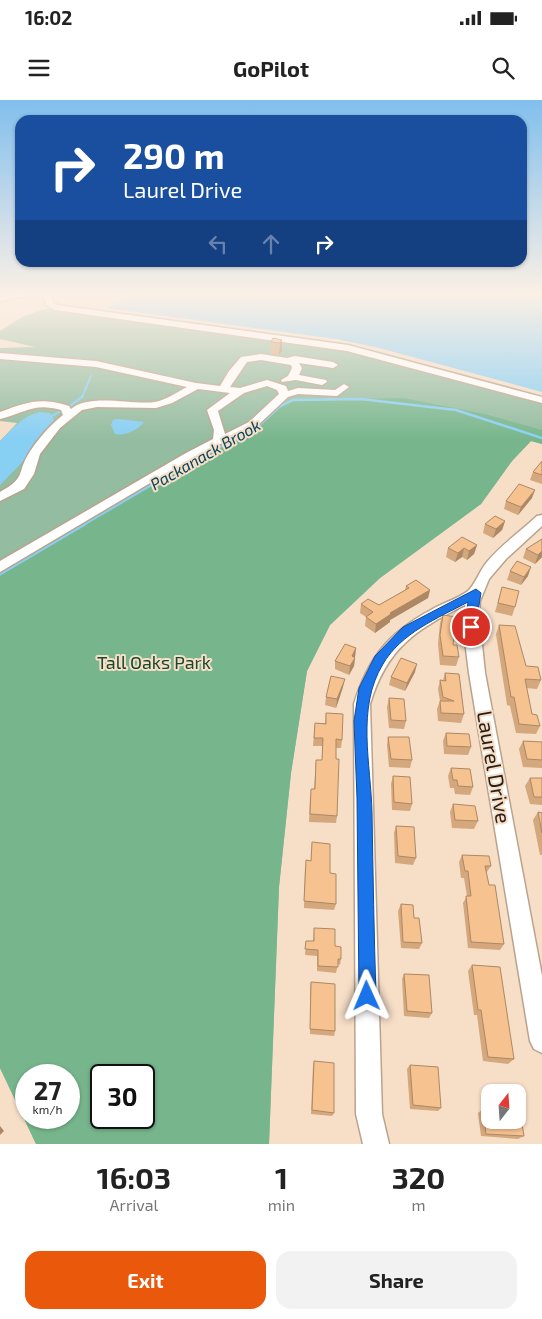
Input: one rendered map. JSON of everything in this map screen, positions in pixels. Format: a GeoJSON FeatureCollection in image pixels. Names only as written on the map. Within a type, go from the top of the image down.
{"type":"FeatureCollection","features":[{"type":"Feature","properties":{"kind":"street"},"geometry":{"type":"LineString","coordinates":[[310,343],[348,348],[542,400]]}},
{"type":"Feature","properties":{"kind":"street"},"geometry":{"type":"LineString","coordinates":[[0,356],[113,367],[196,386],[240,391]]}},
{"type":"Feature","properties":{"kind":"street"},"geometry":{"type":"LineString","coordinates":[[0,567],[218,440],[253,424],[282,390],[286,380],[293,376],[297,367],[291,362],[261,357],[242,359],[223,390]]}},
{"type":"Feature","properties":{"kind":"street"},"geometry":{"type":"LineString","coordinates":[[291,362],[290,360],[295,359],[333,365]]}},
{"type":"Feature","properties":{"kind":"street"},"geometry":{"type":"LineString","coordinates":[[85,373],[113,367]]}},
{"type":"Feature","properties":{"kind":"street"},"geometry":{"type":"LineString","coordinates":[[293,376],[322,382]]}},
{"type":"Feature","properties":{"kind":"street"},"geometry":{"type":"LineString","coordinates":[[218,440],[220,430],[212,410],[240,391],[262,384],[282,390],[337,393],[344,387]]}},
{"type":"Feature","properties":{"kind":"street"},"geometry":{"type":"LineString","coordinates":[[0,497],[15,490],[24,481],[32,457],[66,411],[97,404],[156,405],[168,401],[196,386]]}},
{"type":"Feature","properties":{"kind":"street"},"geometry":{"type":"LineString","coordinates":[[0,416],[35,403],[48,403],[66,411]]}},
{"type":"Feature","properties":{"kind":"street","name":"Laurel Drive"},"geometry":{"type":"LineString","coordinates":[[542,519],[494,564],[483,578],[476,593],[471,614],[472,636],[542,1041]]}},
{"type":"Feature","properties":{"kind":"street"},"geometry":{"type":"LineString","coordinates":[[376,1144],[369,1114],[362,704],[371,673],[388,648],[407,630],[476,593]]}},
{"type":"Feature","properties":{"kind":"green space","name":"Tall Oaks Park"},"geometry":{"type":"Polygon","coordinates":[[[16,343],[289,343],[353,352],[542,402],[542,444],[531,441],[512,461],[481,504],[380,578],[330,625],[307,671],[291,773],[279,887],[269,1144],[36,1144],[29,1129],[80,1129],[80,1064],[15,1064],[15,1100],[0,1068],[0,441],[17,423],[0,421],[0,348],[35,347],[16,343]]]}},
{"type":"Feature","properties":{"kind":"green space","name":"Tall Oaks Park"},"geometry":{"type":"Polygon","coordinates":[[[403,398],[485,414],[542,430],[542,444],[531,441],[512,461],[481,504],[380,578],[330,625],[307,671],[291,773],[279,887],[269,1144],[36,1144],[29,1129],[80,1129],[80,1064],[15,1064],[15,1100],[0,1068],[0,574],[182,467],[255,429],[279,407],[293,400],[403,398]]]}},
{"type":"Feature","properties":{"kind":"water"},"geometry":{"type":"Polygon","coordinates":[[[354,343],[542,343],[542,392],[354,343]]]}},
{"type":"Feature","properties":{"kind":"water"},"geometry":{"type":"Polygon","coordinates":[[[39,412],[50,413],[54,419],[48,434],[0,485],[0,441],[23,420],[39,412]]]}},
{"type":"Feature","properties":{"kind":"water"},"geometry":{"type":"Polygon","coordinates":[[[113,420],[144,422],[131,432],[115,434],[111,425],[113,420]]]}},
{"type":"Feature","properties":{"kind":"building"},"geometry":{"type":"Polygon","coordinates":[[[542,461],[542,475],[533,472],[542,461]]]}},
{"type":"Feature","properties":{"kind":"building"},"geometry":{"type":"Polygon","coordinates":[[[519,484],[535,490],[521,507],[506,501],[519,484]]]}},
{"type":"Feature","properties":{"kind":"building"},"geometry":{"type":"Polygon","coordinates":[[[495,516],[505,521],[496,529],[485,524],[495,516]]]}},
{"type":"Feature","properties":{"kind":"building"},"geometry":{"type":"Polygon","coordinates":[[[462,537],[477,545],[469,551],[464,548],[458,553],[448,548],[462,537]]]}},
{"type":"Feature","properties":{"kind":"building"},"geometry":{"type":"Polygon","coordinates":[[[542,539],[542,551],[538,555],[526,549],[542,539]]]}},
{"type":"Feature","properties":{"kind":"building"},"geometry":{"type":"Polygon","coordinates":[[[517,561],[531,567],[524,577],[510,571],[517,561]]]}},
{"type":"Feature","properties":{"kind":"building"},"geometry":{"type":"Polygon","coordinates":[[[416,580],[430,590],[390,613],[376,624],[366,617],[373,612],[361,604],[368,599],[379,605],[409,588],[406,586],[416,580]]]}},
{"type":"Feature","properties":{"kind":"building"},"geometry":{"type":"Polygon","coordinates":[[[502,587],[519,591],[515,607],[498,603],[502,587]]]}},
{"type":"Feature","properties":{"kind":"building"},"geometry":{"type":"Polygon","coordinates":[[[443,615],[457,617],[453,645],[457,645],[459,657],[443,656],[440,635],[443,615]]]}},
{"type":"Feature","properties":{"kind":"building"},"geometry":{"type":"Polygon","coordinates":[[[499,625],[515,626],[526,666],[538,667],[541,680],[525,679],[532,714],[537,715],[540,726],[519,724],[514,697],[511,697],[499,625]]]}},
{"type":"Feature","properties":{"kind":"building"},"geometry":{"type":"Polygon","coordinates":[[[345,644],[356,648],[352,656],[355,658],[350,666],[335,661],[345,644]]]}},
{"type":"Feature","properties":{"kind":"building"},"geometry":{"type":"Polygon","coordinates":[[[401,658],[417,664],[407,683],[391,677],[401,658]]]}},
{"type":"Feature","properties":{"kind":"building"},"geometry":{"type":"Polygon","coordinates":[[[445,673],[459,674],[464,714],[441,713],[440,701],[454,701],[443,697],[440,680],[446,681],[445,673]]]}},
{"type":"Feature","properties":{"kind":"building"},"geometry":{"type":"Polygon","coordinates":[[[331,676],[345,679],[337,699],[326,697],[331,676]]]}},
{"type":"Feature","properties":{"kind":"building"},"geometry":{"type":"Polygon","coordinates":[[[389,698],[404,699],[406,721],[391,720],[389,698]]]}},
{"type":"Feature","properties":{"kind":"building"},"geometry":{"type":"Polygon","coordinates":[[[326,713],[343,714],[342,740],[336,739],[336,759],[339,759],[337,816],[310,814],[311,789],[315,789],[316,760],[322,760],[323,738],[314,738],[315,723],[326,724],[326,713]]]}},
{"type":"Feature","properties":{"kind":"building"},"geometry":{"type":"Polygon","coordinates":[[[446,733],[469,734],[471,747],[447,746],[446,733]]]}},
{"type":"Feature","properties":{"kind":"building"},"geometry":{"type":"Polygon","coordinates":[[[388,737],[409,737],[412,760],[391,759],[388,737]]]}},
{"type":"Feature","properties":{"kind":"building"},"geometry":{"type":"Polygon","coordinates":[[[523,741],[542,742],[542,760],[527,759],[523,741]]]}},
{"type":"Feature","properties":{"kind":"building"},"geometry":{"type":"Polygon","coordinates":[[[451,768],[470,769],[473,787],[458,786],[457,780],[453,780],[451,768]]]}},
{"type":"Feature","properties":{"kind":"building"},"geometry":{"type":"Polygon","coordinates":[[[393,776],[410,777],[412,804],[394,802],[393,776]]]}},
{"type":"Feature","properties":{"kind":"building"},"geometry":{"type":"Polygon","coordinates":[[[530,778],[542,778],[542,797],[534,797],[530,778]]]}},
{"type":"Feature","properties":{"kind":"building"},"geometry":{"type":"Polygon","coordinates":[[[453,804],[475,806],[478,821],[455,820],[453,804]]]}},
{"type":"Feature","properties":{"kind":"building"},"geometry":{"type":"Polygon","coordinates":[[[538,812],[542,813],[542,833],[538,812]]]}},
{"type":"Feature","properties":{"kind":"building"},"geometry":{"type":"Polygon","coordinates":[[[396,826],[414,827],[416,858],[398,856],[396,826]]]}},
{"type":"Feature","properties":{"kind":"building"},"geometry":{"type":"Polygon","coordinates":[[[312,842],[330,844],[330,873],[336,874],[336,904],[304,901],[306,860],[311,861],[312,842]]]}},
{"type":"Feature","properties":{"kind":"building"},"geometry":{"type":"Polygon","coordinates":[[[462,855],[489,856],[491,866],[485,866],[489,885],[495,885],[504,944],[471,942],[466,896],[471,896],[468,871],[465,871],[462,855]]]}},
{"type":"Feature","properties":{"kind":"building"},"geometry":{"type":"Polygon","coordinates":[[[401,904],[413,905],[414,918],[419,918],[422,943],[403,942],[401,904]]]}},
{"type":"Feature","properties":{"kind":"building"},"geometry":{"type":"Polygon","coordinates":[[[314,928],[335,929],[335,946],[341,947],[341,959],[338,959],[338,967],[318,966],[318,950],[305,949],[306,941],[314,941],[314,928]]]}},
{"type":"Feature","properties":{"kind":"building"},"geometry":{"type":"Polygon","coordinates":[[[472,965],[500,967],[514,1059],[488,1057],[481,1010],[478,1010],[472,965]]]}},
{"type":"Feature","properties":{"kind":"building"},"geometry":{"type":"Polygon","coordinates":[[[404,974],[429,975],[432,1013],[407,1011],[404,974]]]}},
{"type":"Feature","properties":{"kind":"building"},"geometry":{"type":"Polygon","coordinates":[[[311,982],[335,984],[335,1031],[310,1029],[311,982]]]}},
{"type":"Feature","properties":{"kind":"building"},"geometry":{"type":"Polygon","coordinates":[[[314,1061],[334,1063],[334,1113],[312,1110],[314,1061]]]}},
{"type":"Feature","properties":{"kind":"building"},"geometry":{"type":"Polygon","coordinates":[[[410,1065],[438,1067],[441,1108],[413,1105],[410,1065]]]}},
{"type":"Feature","properties":{"kind":"building"},"geometry":{"type":"Polygon","coordinates":[[[485,1129],[523,1129],[524,1136],[486,1134],[485,1129]]]}},
{"type":"Feature","properties":{"kind":"waterway"},"geometry":{"type":"LineString","coordinates":[[82,397],[91,376]]}},
{"type":"Feature","properties":{"kind":"waterway"},"geometry":{"type":"LineString","coordinates":[[70,406],[82,397]]}},
{"type":"Feature","properties":{"kind":"waterway","name":"Packanack Brook"},"geometry":{"type":"LineString","coordinates":[[83,525],[182,467],[255,429],[279,407],[293,400],[361,399],[456,410],[542,438]]}},
{"type":"Feature","properties":{"kind":"waterway"},"geometry":{"type":"LineString","coordinates":[[52,416],[61,411]]}},
{"type":"Feature","properties":{"kind":"waterway","name":"Packanack Brook"},"geometry":{"type":"LineString","coordinates":[[0,574],[85,524]]}},
{"type":"Feature","properties":{"kind":"route"},"geometry":{"type":"LineString","coordinates":[[367,996],[364,798],[360,721],[365,688],[379,659],[407,630],[476,593],[471,614],[471,627]]}}]}
